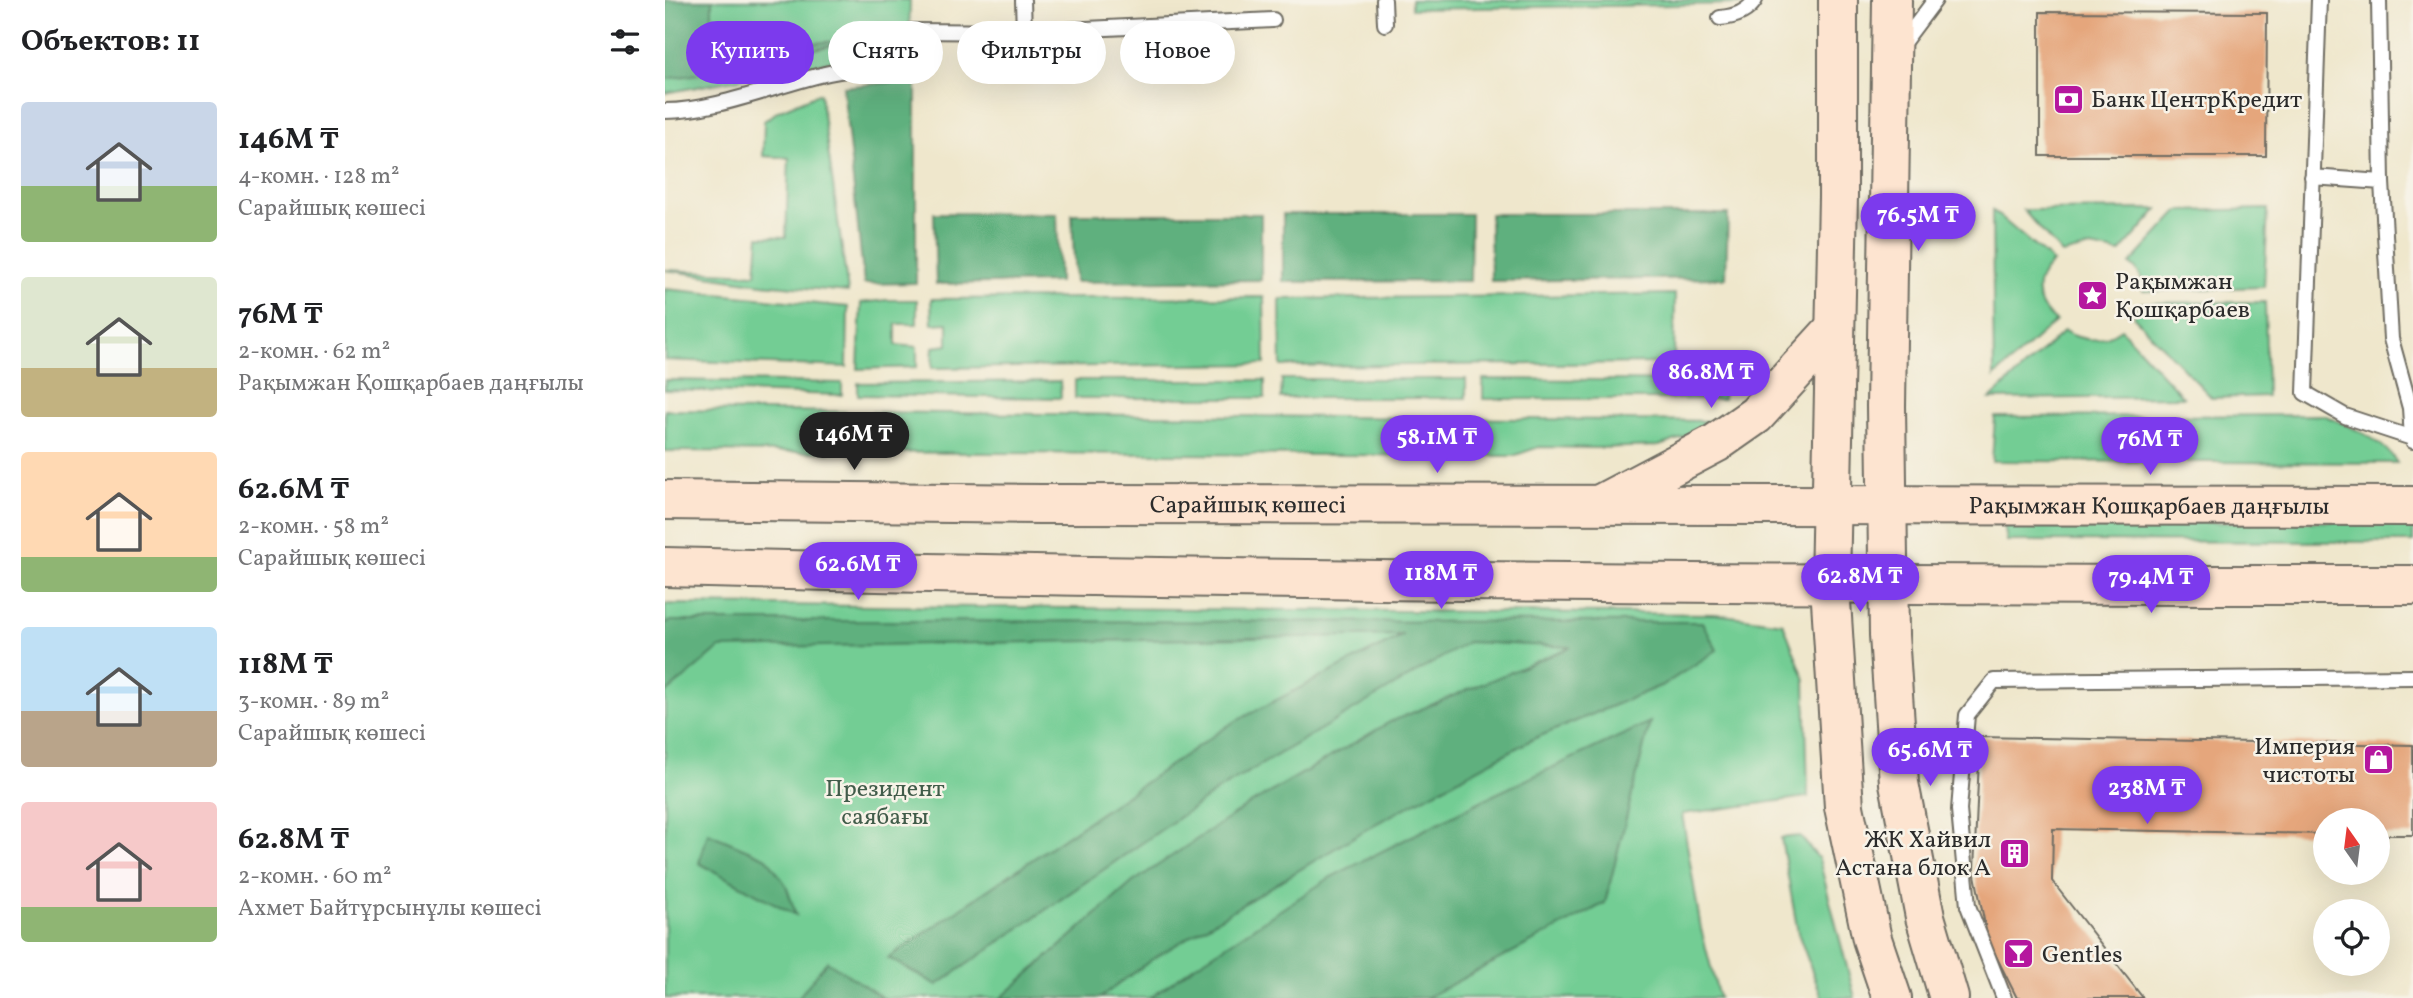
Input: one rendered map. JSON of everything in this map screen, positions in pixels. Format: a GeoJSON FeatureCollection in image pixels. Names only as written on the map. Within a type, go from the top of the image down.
{"type":"FeatureCollection","features":[{"type":"Feature","properties":{"kind":"main road"},"geometry":{"type":"LineString","coordinates":[[1838,0],[1830,585],[1844,807],[1871,939],[1892,998]]}},
{"type":"Feature","properties":{"kind":"main road"},"geometry":{"type":"LineString","coordinates":[[1892,0],[1886,506],[1889,635],[1899,783],[1925,917],[1949,998]]}},
{"type":"Feature","properties":{"kind":"main road"},"geometry":{"type":"LineString","coordinates":[[1598,505],[1716,443],[1756,415],[1835,328]]}},
{"type":"Feature","properties":{"kind":"main road","name":"Сарайшық көшесі"},"geometry":{"type":"LineString","coordinates":[[665,500],[1832,506]]}},
{"type":"Feature","properties":{"kind":"main road","name":"Рақымжан Қошқарбаев даңғылы"},"geometry":{"type":"LineString","coordinates":[[1832,506],[2413,506]]}},
{"type":"Feature","properties":{"kind":"main road"},"geometry":{"type":"LineString","coordinates":[[665,567],[1052,577],[1830,585],[2413,585]]}},
{"type":"Feature","properties":{"kind":"lane"},"geometry":{"type":"LineString","coordinates":[[1023,0],[1024,21]]}},
{"type":"Feature","properties":{"kind":"lane"},"geometry":{"type":"LineString","coordinates":[[1384,0],[1385,24]]}},
{"type":"Feature","properties":{"kind":"lane"},"geometry":{"type":"LineString","coordinates":[[1720,18],[1736,17],[1755,0]]}},
{"type":"Feature","properties":{"kind":"lane"},"geometry":{"type":"LineString","coordinates":[[1892,57],[1935,0]]}},
{"type":"Feature","properties":{"kind":"lane"},"geometry":{"type":"LineString","coordinates":[[2319,0],[2305,393],[2345,416],[2413,439],[2410,408],[2391,339],[2382,182],[2379,0]]}},
{"type":"Feature","properties":{"kind":"lane"},"geometry":{"type":"LineString","coordinates":[[1106,28],[1273,20]]}},
{"type":"Feature","properties":{"kind":"lane"},"geometry":{"type":"LineString","coordinates":[[665,111],[699,107],[828,73]]}},
{"type":"Feature","properties":{"kind":"lane"},"geometry":{"type":"LineString","coordinates":[[2312,177],[2382,182]]}},
{"type":"Feature","properties":{"kind":"lane"},"geometry":{"type":"LineString","coordinates":[[2004,998],[1968,906],[1959,810],[1967,715],[1994,681],[2413,677]]}},
{"type":"Feature","properties":{"kind":"green space"},"geometry":{"type":"Polygon","coordinates":[[[665,0],[910,0],[910,21],[828,21],[828,62],[814,65],[814,21],[686,21],[686,84],[713,84],[665,93],[665,0]]]}},
{"type":"Feature","properties":{"kind":"green space"},"geometry":{"type":"Polygon","coordinates":[[[665,0],[712,0],[712,21],[686,21],[686,76],[665,79],[665,0]]]}},
{"type":"Feature","properties":{"kind":"green space"},"geometry":{"type":"Polygon","coordinates":[[[1411,0],[1740,0],[1740,4],[1411,9],[1411,0]]]}},
{"type":"Feature","properties":{"kind":"green space"},"geometry":{"type":"Polygon","coordinates":[[[828,42],[828,46],[814,49],[814,43],[828,42]]]}},
{"type":"Feature","properties":{"kind":"green space"},"geometry":{"type":"Polygon","coordinates":[[[916,84],[916,283],[864,284],[843,87],[916,84]]]}},
{"type":"Feature","properties":{"kind":"green space"},"geometry":{"type":"Polygon","coordinates":[[[820,93],[848,292],[762,284],[665,270],[756,274],[759,236],[786,237],[789,158],[763,156],[764,121],[780,110],[820,93]]]}},
{"type":"Feature","properties":{"kind":"green space"},"geometry":{"type":"Polygon","coordinates":[[[2158,209],[2120,253],[2091,247],[2062,254],[2023,210],[2158,209]]]}},
{"type":"Feature","properties":{"kind":"green space"},"geometry":{"type":"Polygon","coordinates":[[[2268,209],[2264,287],[2143,291],[2140,276],[2130,264],[2179,211],[2268,209]]]}},
{"type":"Feature","properties":{"kind":"green space"},"geometry":{"type":"Polygon","coordinates":[[[1992,210],[2053,262],[2041,277],[2038,292],[2043,307],[2056,321],[1994,377],[1992,210]]]}},
{"type":"Feature","properties":{"kind":"green space"},"geometry":{"type":"Polygon","coordinates":[[[934,213],[1057,214],[1059,282],[936,284],[934,213]]]}},
{"type":"Feature","properties":{"kind":"green space"},"geometry":{"type":"Polygon","coordinates":[[[1072,214],[1261,214],[1261,280],[1075,282],[1072,214]]]}},
{"type":"Feature","properties":{"kind":"green space"},"geometry":{"type":"Polygon","coordinates":[[[1283,214],[1471,214],[1470,281],[1283,282],[1283,214]]]}},
{"type":"Feature","properties":{"kind":"green space"},"geometry":{"type":"Polygon","coordinates":[[[1490,214],[1728,214],[1726,278],[1491,281],[1490,214]]]}},
{"type":"Feature","properties":{"kind":"green space"},"geometry":{"type":"Polygon","coordinates":[[[665,289],[848,307],[847,367],[665,360],[665,289]]]}},
{"type":"Feature","properties":{"kind":"green space"},"geometry":{"type":"Polygon","coordinates":[[[1675,294],[1674,363],[1281,366],[1280,299],[1675,294]]]}},
{"type":"Feature","properties":{"kind":"green space"},"geometry":{"type":"Polygon","coordinates":[[[1264,297],[1265,364],[932,368],[933,347],[948,345],[948,323],[932,324],[931,299],[1264,297]]]}},
{"type":"Feature","properties":{"kind":"green space"},"geometry":{"type":"Polygon","coordinates":[[[917,300],[917,324],[896,324],[896,345],[917,347],[917,367],[858,369],[861,303],[917,300]]]}},
{"type":"Feature","properties":{"kind":"green space"},"geometry":{"type":"Polygon","coordinates":[[[2265,302],[2267,396],[2212,398],[2134,317],[2141,303],[2265,302]]]}},
{"type":"Feature","properties":{"kind":"green space"},"geometry":{"type":"Polygon","coordinates":[[[2121,329],[2183,397],[1990,399],[2064,331],[2086,339],[2100,339],[2121,329]]]}},
{"type":"Feature","properties":{"kind":"green space"},"geometry":{"type":"Polygon","coordinates":[[[1282,379],[1466,379],[1466,398],[1281,398],[1282,379]]]}},
{"type":"Feature","properties":{"kind":"green space"},"geometry":{"type":"Polygon","coordinates":[[[1483,379],[1725,381],[1723,399],[1483,399],[1483,379]]]}},
{"type":"Feature","properties":{"kind":"green space"},"geometry":{"type":"Polygon","coordinates":[[[665,380],[842,383],[842,395],[665,390],[665,380]]]}},
{"type":"Feature","properties":{"kind":"green space"},"geometry":{"type":"Polygon","coordinates":[[[1075,380],[1265,380],[1265,398],[1075,398],[1075,380]]]}},
{"type":"Feature","properties":{"kind":"green space"},"geometry":{"type":"Polygon","coordinates":[[[1060,381],[1061,398],[858,395],[858,383],[1060,381]]]}},
{"type":"Feature","properties":{"kind":"green space"},"geometry":{"type":"Polygon","coordinates":[[[665,410],[1719,421],[1659,446],[1539,447],[1513,456],[665,451],[665,410]]]}},
{"type":"Feature","properties":{"kind":"green space"},"geometry":{"type":"Polygon","coordinates":[[[2324,415],[2374,440],[2391,454],[2397,463],[1992,461],[1995,417],[2324,415]]]}},
{"type":"Feature","properties":{"kind":"green space"},"geometry":{"type":"Polygon","coordinates":[[[2413,521],[2413,542],[2007,541],[2004,524],[2413,521]]]}},
{"type":"Feature","properties":{"kind":"green space","name":"Президент саябағы"},"geometry":{"type":"Polygon","coordinates":[[[665,604],[1715,614],[1783,623],[1805,680],[1808,797],[1682,814],[1701,929],[1719,998],[665,998],[665,604]]]}},
{"type":"Feature","properties":{"kind":"green space"},"geometry":{"type":"Polygon","coordinates":[[[671,621],[1702,622],[1717,650],[1665,684],[1533,739],[1375,824],[1151,960],[1100,998],[1001,998],[1133,882],[1245,807],[1390,722],[1571,647],[1468,642],[1220,789],[937,985],[888,958],[1232,723],[1403,635],[720,648],[665,694],[665,624],[671,621]]]}},
{"type":"Feature","properties":{"kind":"green space"},"geometry":{"type":"Polygon","coordinates":[[[1650,722],[1605,903],[1426,998],[1150,998],[1331,877],[1485,799],[1650,722]]]}},
{"type":"Feature","properties":{"kind":"green space"},"geometry":{"type":"Polygon","coordinates":[[[708,833],[767,858],[786,885],[796,915],[699,863],[708,833]]]}},
{"type":"Feature","properties":{"kind":"green space"},"geometry":{"type":"Polygon","coordinates":[[[1800,836],[1819,859],[1855,998],[1822,998],[1798,933],[1781,838],[1800,836]]]}},
{"type":"Feature","properties":{"kind":"green space"},"geometry":{"type":"Polygon","coordinates":[[[827,961],[883,998],[798,998],[827,961]]]}},
{"type":"Feature","properties":{"kind":"building"},"geometry":{"type":"Polygon","coordinates":[[[2040,12],[2267,13],[2266,156],[2040,156],[2040,12]]]}},
{"type":"Feature","properties":{"kind":"building","name":"ЖК Хайвил Астана блок А"},"geometry":{"type":"Polygon","coordinates":[[[1980,737],[2413,745],[2413,835],[2391,835],[2391,808],[2313,808],[2313,834],[2053,829],[2052,881],[2143,998],[2017,998],[1988,940],[1974,870],[1980,737]]]}},
{"type":"Feature","properties":{"kind":"place","name":"Банк ЦентрКредит"},"geometry":{"type":"Point","coordinates":[2068,99]}},
{"type":"Feature","properties":{"kind":"place","name":"Рақымжан Қошқарбаев"},"geometry":{"type":"Point","coordinates":[2092,295]}},
{"type":"Feature","properties":{"kind":"place","name":"Империя чистоты"},"geometry":{"type":"Point","coordinates":[2378,760]}},
{"type":"Feature","properties":{"kind":"place","name":"ЖК Хайвил Астана блок А"},"geometry":{"type":"Point","coordinates":[2014,853]}},
{"type":"Feature","properties":{"kind":"place","name":"Gentles"},"geometry":{"type":"Point","coordinates":[2019,954]}}]}
